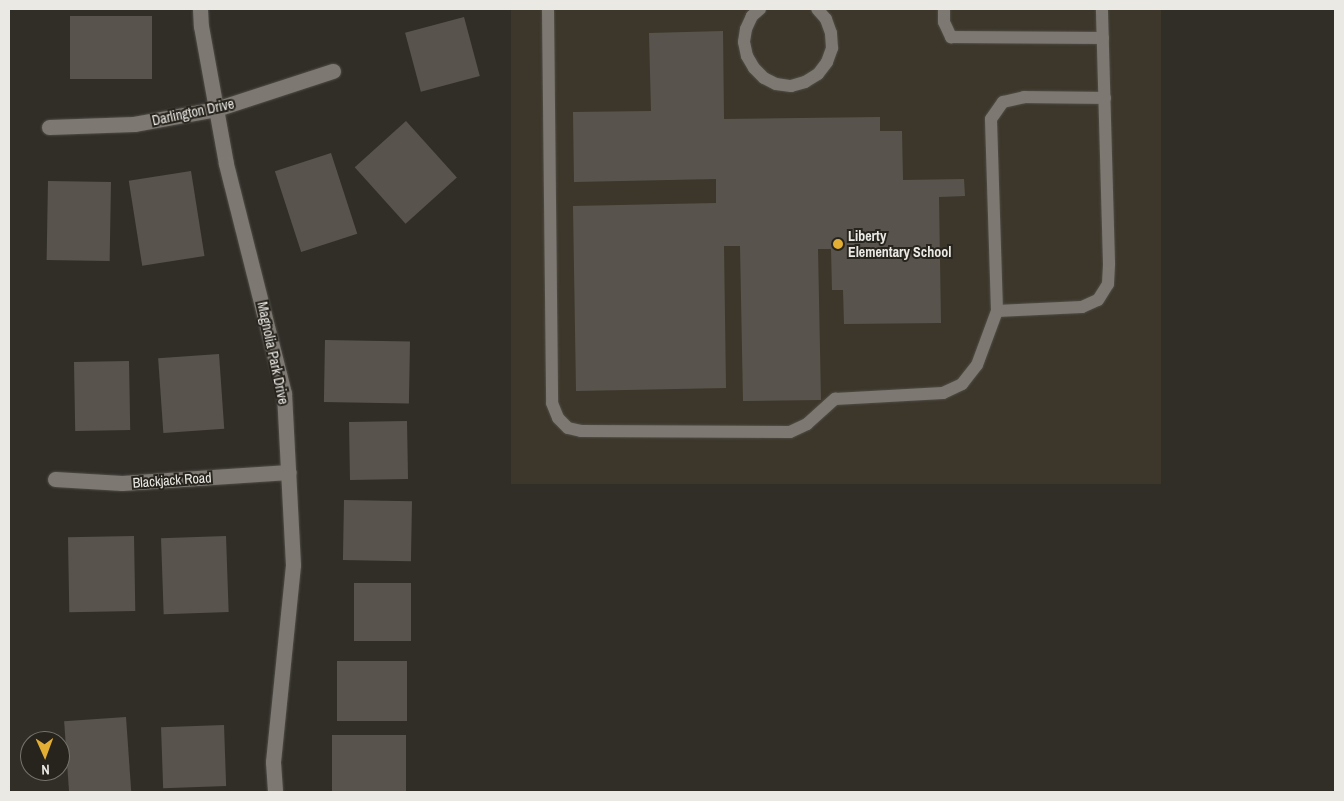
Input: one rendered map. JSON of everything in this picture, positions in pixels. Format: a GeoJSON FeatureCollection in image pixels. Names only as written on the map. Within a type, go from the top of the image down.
{"type":"FeatureCollection","features":[{"type":"Feature","properties":{"kind":"street","name":"Magnolia Park Drive"},"geometry":{"type":"LineString","coordinates":[[200,9],[201,26],[226,164],[284,393],[293,565],[273,762],[275,792]]}},
{"type":"Feature","properties":{"kind":"street","name":"Darlington Drive"},"geometry":{"type":"LineString","coordinates":[[49,127],[134,124],[216,110],[333,71]]}},
{"type":"Feature","properties":{"kind":"street","name":"Blackjack Road"},"geometry":{"type":"LineString","coordinates":[[55,479],[122,483],[289,472]]}},
{"type":"Feature","properties":{"kind":"lane"},"geometry":{"type":"LineString","coordinates":[[548,9],[552,403],[558,418],[568,428],[580,431],[790,432],[807,424],[835,399],[943,393],[962,384],[977,365],[997,312],[991,119],[1003,102],[1024,97],[1105,98]]}},
{"type":"Feature","properties":{"kind":"lane"},"geometry":{"type":"LineString","coordinates":[[752,11],[744,42],[747,56],[754,68],[764,78],[776,84],[790,86],[805,82],[818,74],[827,62],[832,48],[831,33],[826,19],[817,9]]}},
{"type":"Feature","properties":{"kind":"lane"},"geometry":{"type":"LineString","coordinates":[[944,9],[944,22],[951,37],[1103,38]]}},
{"type":"Feature","properties":{"kind":"lane"},"geometry":{"type":"LineString","coordinates":[[997,312],[1082,307],[1098,300],[1108,284],[1102,9]]}},
{"type":"Feature","properties":{"kind":"shaded area","name":"Liberty Elementary School"},"geometry":{"type":"Polygon","coordinates":[[[511,9],[1161,9],[1161,484],[511,484],[511,9]]]}},
{"type":"Feature","properties":{"kind":"building"},"geometry":{"type":"Polygon","coordinates":[[[70,16],[152,16],[152,79],[70,79],[70,16]]]}},
{"type":"Feature","properties":{"kind":"building"},"geometry":{"type":"Polygon","coordinates":[[[464,17],[480,76],[421,92],[405,33],[464,17]]]}},
{"type":"Feature","properties":{"kind":"building"},"geometry":{"type":"Polygon","coordinates":[[[723,31],[724,119],[880,117],[880,131],[902,131],[903,180],[964,179],[965,196],[939,197],[941,323],[844,324],[843,290],[832,290],[831,249],[818,249],[821,400],[743,401],[740,246],[724,246],[726,388],[576,391],[573,206],[716,203],[716,179],[574,182],[573,112],[651,111],[649,33],[723,31]]]}},
{"type":"Feature","properties":{"kind":"building"},"geometry":{"type":"Polygon","coordinates":[[[406,121],[457,177],[406,224],[355,167],[406,121]]]}},
{"type":"Feature","properties":{"kind":"building"},"geometry":{"type":"Polygon","coordinates":[[[331,153],[357,234],[301,252],[275,171],[331,153]]]}},
{"type":"Feature","properties":{"kind":"building"},"geometry":{"type":"Polygon","coordinates":[[[191,171],[204,256],[142,266],[129,181],[191,171]]]}},
{"type":"Feature","properties":{"kind":"building"},"geometry":{"type":"Polygon","coordinates":[[[48,181],[111,182],[110,261],[47,260],[48,181]]]}},
{"type":"Feature","properties":{"kind":"building"},"geometry":{"type":"Polygon","coordinates":[[[325,340],[410,341],[409,403],[324,402],[325,340]]]}},
{"type":"Feature","properties":{"kind":"building"},"geometry":{"type":"Polygon","coordinates":[[[219,354],[224,429],[163,433],[158,358],[219,354]]]}},
{"type":"Feature","properties":{"kind":"building"},"geometry":{"type":"Polygon","coordinates":[[[129,361],[130,430],[75,431],[74,362],[129,361]]]}},
{"type":"Feature","properties":{"kind":"building"},"geometry":{"type":"Polygon","coordinates":[[[407,421],[408,479],[350,480],[349,422],[407,421]]]}},
{"type":"Feature","properties":{"kind":"building"},"geometry":{"type":"Polygon","coordinates":[[[344,500],[412,501],[411,561],[343,560],[344,500]]]}},
{"type":"Feature","properties":{"kind":"building"},"geometry":{"type":"Polygon","coordinates":[[[134,536],[135,611],[69,612],[68,537],[134,536]]]}},
{"type":"Feature","properties":{"kind":"building"},"geometry":{"type":"Polygon","coordinates":[[[226,536],[229,612],[164,614],[161,538],[226,536]]]}},
{"type":"Feature","properties":{"kind":"building"},"geometry":{"type":"Polygon","coordinates":[[[354,583],[411,583],[411,641],[354,641],[354,583]]]}},
{"type":"Feature","properties":{"kind":"building"},"geometry":{"type":"Polygon","coordinates":[[[337,661],[407,661],[407,721],[337,721],[337,661]]]}},
{"type":"Feature","properties":{"kind":"building"},"geometry":{"type":"Polygon","coordinates":[[[126,717],[131,792],[69,792],[70,731],[65,731],[64,721],[126,717]]]}},
{"type":"Feature","properties":{"kind":"building"},"geometry":{"type":"Polygon","coordinates":[[[224,725],[226,786],[163,788],[161,727],[224,725]]]}},
{"type":"Feature","properties":{"kind":"building"},"geometry":{"type":"Polygon","coordinates":[[[332,735],[406,735],[406,792],[332,792],[332,735]]]}},
{"type":"Feature","properties":{"kind":"place","name":"Liberty Elementary School"},"geometry":{"type":"Point","coordinates":[838,244]}}]}
